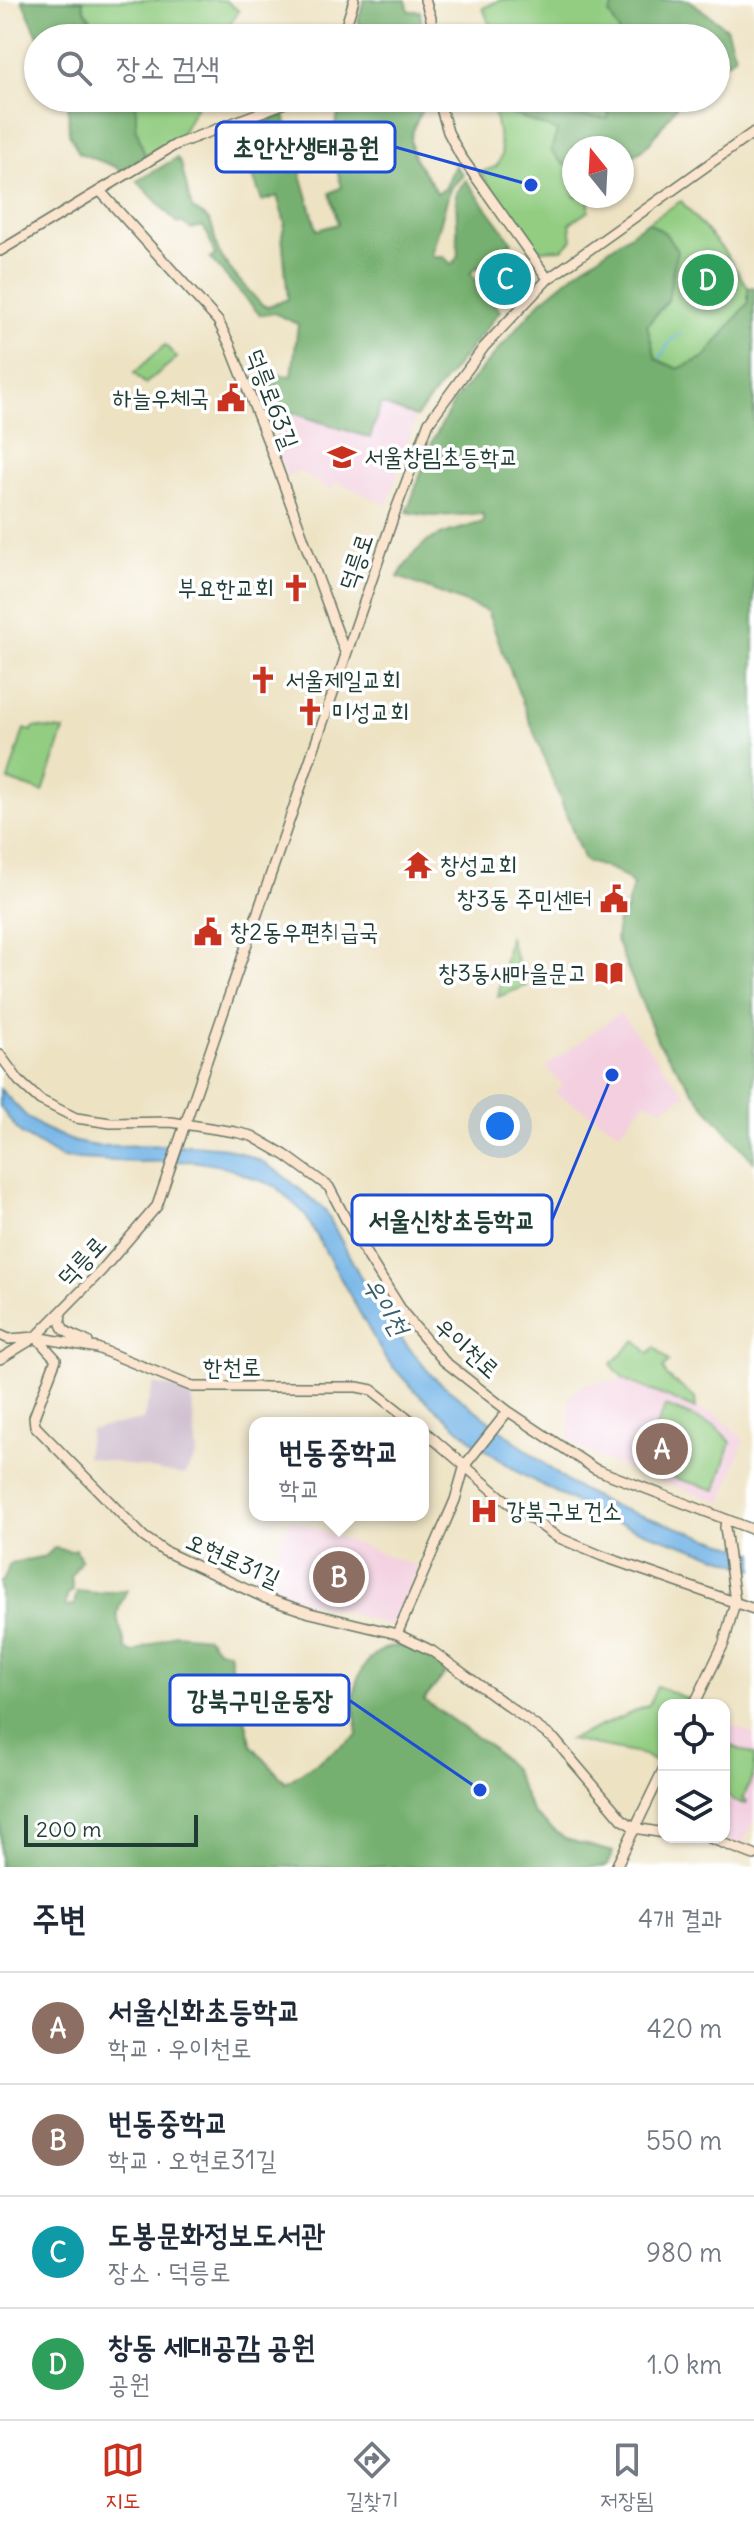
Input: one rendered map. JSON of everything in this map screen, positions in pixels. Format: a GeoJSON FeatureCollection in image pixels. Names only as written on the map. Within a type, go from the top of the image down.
{"type":"FeatureCollection","features":[{"type":"Feature","properties":{"kind":"street"},"geometry":{"type":"LineString","coordinates":[[346,24],[354,0]]}},
{"type":"Feature","properties":{"kind":"street"},"geometry":{"type":"LineString","coordinates":[[425,0],[431,24]]}},
{"type":"Feature","properties":{"kind":"street"},"geometry":{"type":"LineString","coordinates":[[0,251],[175,145],[261,112]]}},
{"type":"Feature","properties":{"kind":"street"},"geometry":{"type":"LineString","coordinates":[[442,112],[460,155],[548,279]]}},
{"type":"Feature","properties":{"kind":"street","name":"덕릉로"},"geometry":{"type":"LineString","coordinates":[[0,1359],[36,1337],[157,1206],[395,512],[429,422],[484,347],[548,279],[754,132]]}},
{"type":"Feature","properties":{"kind":"street","name":"덕릉로63길"},"geometry":{"type":"LineString","coordinates":[[101,192],[218,321],[267,439],[346,655]]}},
{"type":"Feature","properties":{"kind":"street"},"geometry":{"type":"LineString","coordinates":[[336,630],[344,632],[355,629]]}},
{"type":"Feature","properties":{"kind":"street","name":"우이천로"},"geometry":{"type":"LineString","coordinates":[[0,1055],[19,1081],[40,1100],[76,1118],[252,1136],[285,1155],[329,1187],[352,1231],[416,1330],[444,1361],[505,1415],[595,1469],[754,1530]]}},
{"type":"Feature","properties":{"kind":"street"},"geometry":{"type":"LineString","coordinates":[[62,1311],[59,1324],[62,1330],[97,1348]]}},
{"type":"Feature","properties":{"kind":"street","name":"한천로"},"geometry":{"type":"LineString","coordinates":[[0,1335],[9,1339],[36,1337],[97,1348],[193,1387],[345,1387],[372,1390],[406,1417]]}},
{"type":"Feature","properties":{"kind":"street","name":"오현로31길"},"geometry":{"type":"LineString","coordinates":[[36,1337],[56,1359],[34,1417],[35,1426],[148,1541],[189,1564],[265,1598],[310,1613],[397,1634],[432,1651],[554,1739],[613,1811],[635,1828]]}},
{"type":"Feature","properties":{"kind":"street"},"geometry":{"type":"LineString","coordinates":[[397,1634],[455,1500],[465,1465],[505,1415]]}},
{"type":"Feature","properties":{"kind":"street"},"geometry":{"type":"LineString","coordinates":[[429,1435],[525,1516],[563,1540],[754,1609]]}},
{"type":"Feature","properties":{"kind":"street"},"geometry":{"type":"LineString","coordinates":[[697,1699],[724,1643],[735,1602],[726,1521]]}},
{"type":"Feature","properties":{"kind":"street"},"geometry":{"type":"LineString","coordinates":[[616,1867],[663,1771]]}},
{"type":"Feature","properties":{"kind":"street"},"geometry":{"type":"LineString","coordinates":[[635,1828],[658,1832]]}},
{"type":"Feature","properties":{"kind":"street"},"geometry":{"type":"LineString","coordinates":[[723,1843],[754,1855]]}},
{"type":"Feature","properties":{"kind":"shaded area","name":"서울창림초등학교"},"geometry":{"type":"Polygon","coordinates":[[[380,404],[416,417],[387,505],[336,481],[331,490],[298,471],[287,476],[275,443],[287,411],[369,438],[380,404]]]}},
{"type":"Feature","properties":{"kind":"shaded area"},"geometry":{"type":"Polygon","coordinates":[[[620,1013],[686,1095],[662,1109],[646,1101],[620,1132],[555,1093],[562,1085],[546,1066],[620,1013]]]}},
{"type":"Feature","properties":{"kind":"shaded area"},"geometry":{"type":"Polygon","coordinates":[[[625,1380],[720,1417],[744,1440],[722,1503],[596,1457],[569,1441],[569,1398],[583,1384],[625,1380]]]}},
{"type":"Feature","properties":{"kind":"shaded area"},"geometry":{"type":"Polygon","coordinates":[[[154,1384],[191,1391],[197,1455],[184,1475],[86,1457],[90,1430],[143,1420],[154,1384]]]}},
{"type":"Feature","properties":{"kind":"shaded area"},"geometry":{"type":"Polygon","coordinates":[[[289,1521],[418,1567],[391,1625],[260,1588],[289,1521]]]}},
{"type":"Feature","properties":{"kind":"shaded area"},"geometry":{"type":"Polygon","coordinates":[[[730,1724],[754,1735],[754,1818],[742,1846],[730,1841],[730,1724]]]}},
{"type":"Feature","properties":{"kind":"green space"},"geometry":{"type":"Polygon","coordinates":[[[22,0],[82,0],[91,20],[89,24],[33,24],[22,0]]]}},
{"type":"Feature","properties":{"kind":"green space"},"geometry":{"type":"Polygon","coordinates":[[[82,0],[225,0],[239,11],[230,24],[89,24],[91,19],[82,0]]]}},
{"type":"Feature","properties":{"kind":"green space"},"geometry":{"type":"Polygon","coordinates":[[[364,0],[406,0],[409,11],[420,11],[421,24],[361,24],[358,22],[364,0]]]}},
{"type":"Feature","properties":{"kind":"green space"},"geometry":{"type":"Polygon","coordinates":[[[500,0],[689,0],[721,24],[489,24],[483,8],[500,0]]]}},
{"type":"Feature","properties":{"kind":"green space"},"geometry":{"type":"Polygon","coordinates":[[[619,0],[689,0],[721,24],[615,24],[609,13],[619,0]]]}},
{"type":"Feature","properties":{"kind":"green space"},"geometry":{"type":"Polygon","coordinates":[[[730,40],[735,56],[730,60],[730,40]]]}},
{"type":"Feature","properties":{"kind":"green space"},"geometry":{"type":"Polygon","coordinates":[[[730,40],[735,56],[730,60],[730,40]]]}},
{"type":"Feature","properties":{"kind":"green space"},"geometry":{"type":"Polygon","coordinates":[[[68,112],[136,112],[136,128],[145,156],[120,172],[116,167],[79,153],[69,133],[68,112]]]}},
{"type":"Feature","properties":{"kind":"green space"},"geometry":{"type":"Polygon","coordinates":[[[136,112],[193,112],[181,135],[145,156],[136,128],[136,112]]]}},
{"type":"Feature","properties":{"kind":"green space"},"geometry":{"type":"Polygon","coordinates":[[[340,112],[421,112],[411,136],[412,148],[417,162],[437,193],[445,189],[455,165],[463,175],[450,189],[432,253],[434,257],[444,257],[452,265],[458,256],[456,192],[466,180],[512,242],[470,273],[500,311],[416,417],[381,404],[370,438],[287,411],[276,411],[270,374],[292,376],[298,324],[274,313],[260,315],[210,258],[215,256],[202,226],[191,229],[181,222],[178,224],[137,181],[177,158],[192,209],[211,223],[220,254],[234,274],[267,307],[288,299],[282,235],[285,223],[277,196],[262,201],[252,173],[235,166],[240,148],[257,136],[259,124],[284,115],[317,230],[338,224],[330,193],[342,187],[333,141],[340,112]]]}},
{"type":"Feature","properties":{"kind":"green space"},"geometry":{"type":"Polygon","coordinates":[[[494,112],[672,112],[650,143],[634,155],[634,136],[562,136],[562,208],[589,208],[589,211],[570,223],[572,240],[562,249],[539,250],[480,173],[497,166],[502,155],[494,112]]]}},
{"type":"Feature","properties":{"kind":"green space"},"geometry":{"type":"Polygon","coordinates":[[[506,112],[564,112],[608,119],[609,112],[672,112],[650,143],[634,155],[634,136],[562,136],[562,163],[551,151],[557,131],[506,112]]]}},
{"type":"Feature","properties":{"kind":"green space"},"geometry":{"type":"Polygon","coordinates":[[[681,201],[724,251],[748,288],[748,303],[705,357],[678,369],[655,359],[647,325],[668,300],[676,250],[665,233],[648,222],[681,201]]]}},
{"type":"Feature","properties":{"kind":"green space"},"geometry":{"type":"Polygon","coordinates":[[[648,222],[665,233],[677,250],[668,300],[647,325],[656,359],[678,369],[705,357],[748,303],[748,288],[754,287],[754,1162],[702,1103],[658,1042],[616,940],[618,920],[626,910],[633,885],[617,872],[586,862],[583,858],[487,611],[398,577],[416,552],[433,538],[483,522],[483,514],[430,516],[407,512],[433,440],[457,397],[541,301],[580,269],[648,222]]]}},
{"type":"Feature","properties":{"kind":"green space"},"geometry":{"type":"Polygon","coordinates":[[[165,345],[177,358],[145,384],[134,373],[165,345]]]}},
{"type":"Feature","properties":{"kind":"green space"},"geometry":{"type":"Polygon","coordinates":[[[34,727],[64,730],[43,792],[8,780],[24,729],[32,731],[34,727]]]}},
{"type":"Feature","properties":{"kind":"green space"},"geometry":{"type":"Polygon","coordinates":[[[509,938],[526,986],[498,997],[509,938]]]}},
{"type":"Feature","properties":{"kind":"green space"},"geometry":{"type":"Polygon","coordinates":[[[636,1340],[649,1354],[655,1347],[669,1362],[663,1368],[667,1376],[695,1398],[696,1409],[625,1380],[611,1364],[636,1340]]]}},
{"type":"Feature","properties":{"kind":"green space"},"geometry":{"type":"Polygon","coordinates":[[[666,1406],[715,1426],[731,1442],[716,1490],[637,1467],[666,1406]]]}},
{"type":"Feature","properties":{"kind":"green space"},"geometry":{"type":"Polygon","coordinates":[[[54,1548],[76,1549],[81,1560],[71,1577],[73,1590],[67,1595],[65,1606],[74,1605],[77,1591],[127,1590],[118,1615],[126,1649],[133,1653],[175,1634],[207,1637],[216,1648],[229,1652],[232,1699],[241,1704],[252,1746],[286,1783],[358,1735],[354,1697],[359,1677],[370,1659],[386,1648],[396,1646],[437,1659],[445,1674],[424,1700],[493,1749],[513,1769],[533,1813],[565,1839],[613,1852],[606,1867],[0,1867],[0,1581],[4,1580],[10,1563],[46,1556],[54,1548]]]}},
{"type":"Feature","properties":{"kind":"green space"},"geometry":{"type":"Polygon","coordinates":[[[657,1686],[688,1699],[658,1699],[658,1764],[644,1755],[569,1740],[649,1705],[657,1686]]]}},
{"type":"Feature","properties":{"kind":"green space"},"geometry":{"type":"Polygon","coordinates":[[[730,1745],[754,1755],[754,1773],[743,1799],[747,1801],[746,1804],[730,1798],[730,1745]]]}},
{"type":"Feature","properties":{"kind":"water","name":"우이천"},"geometry":{"type":"Polygon","coordinates":[[[0,1089],[28,1118],[75,1142],[97,1146],[192,1145],[227,1148],[261,1161],[280,1173],[325,1210],[362,1280],[400,1337],[432,1376],[570,1484],[610,1505],[754,1553],[754,1569],[606,1519],[521,1474],[474,1442],[412,1388],[385,1358],[304,1213],[275,1186],[222,1166],[193,1161],[61,1158],[20,1133],[0,1107],[0,1089]]]}},
{"type":"Feature","properties":{"kind":"waterway"},"geometry":{"type":"LineString","coordinates":[[695,286],[699,275],[699,253]]}},
{"type":"Feature","properties":{"kind":"waterway"},"geometry":{"type":"LineString","coordinates":[[693,307],[694,296]]}},
{"type":"Feature","properties":{"kind":"waterway"},"geometry":{"type":"LineString","coordinates":[[660,358],[671,340],[682,333]]}},
{"type":"Feature","properties":{"kind":"place","name":"초안산생태공원"},"geometry":{"type":"Point","coordinates":[531,185]}},
{"type":"Feature","properties":{"kind":"place","name":"도봉문화정보도서관"},"geometry":{"type":"Point","coordinates":[505,279]}},
{"type":"Feature","properties":{"kind":"place","name":"창동 세대공감 공원"},"geometry":{"type":"Point","coordinates":[708,280]}},
{"type":"Feature","properties":{"kind":"place","name":"하늘우체국"},"geometry":{"type":"Point","coordinates":[231,398]}},
{"type":"Feature","properties":{"kind":"place","name":"서울창림초등학교"},"geometry":{"type":"Point","coordinates":[342,457]}},
{"type":"Feature","properties":{"kind":"place","name":"부요한교회"},"geometry":{"type":"Point","coordinates":[296,588]}},
{"type":"Feature","properties":{"kind":"place","name":"서울제일교회"},"geometry":{"type":"Point","coordinates":[263,680]}},
{"type":"Feature","properties":{"kind":"place","name":"미성교회"},"geometry":{"type":"Point","coordinates":[310,712]}},
{"type":"Feature","properties":{"kind":"place","name":"창성교회"},"geometry":{"type":"Point","coordinates":[418,865]}},
{"type":"Feature","properties":{"kind":"place","name":"창3동 주민센터"},"geometry":{"type":"Point","coordinates":[614,899]}},
{"type":"Feature","properties":{"kind":"place","name":"창2동우편취급국"},"geometry":{"type":"Point","coordinates":[208,932]}},
{"type":"Feature","properties":{"kind":"place","name":"창3동새마을문고"},"geometry":{"type":"Point","coordinates":[609,973]}},
{"type":"Feature","properties":{"kind":"place","name":"서울신창초등학교"},"geometry":{"type":"Point","coordinates":[612,1075]}},
{"type":"Feature","properties":{"kind":"place","name":"서울신화초등학교"},"geometry":{"type":"Point","coordinates":[662,1449]}},
{"type":"Feature","properties":{"kind":"place","name":"강북구보건소"},"geometry":{"type":"Point","coordinates":[484,1511]}},
{"type":"Feature","properties":{"kind":"place","name":"번동중학교"},"geometry":{"type":"Point","coordinates":[339,1577]}},
{"type":"Feature","properties":{"kind":"place","name":"강북구민운동장"},"geometry":{"type":"Point","coordinates":[480,1790]}}]}
